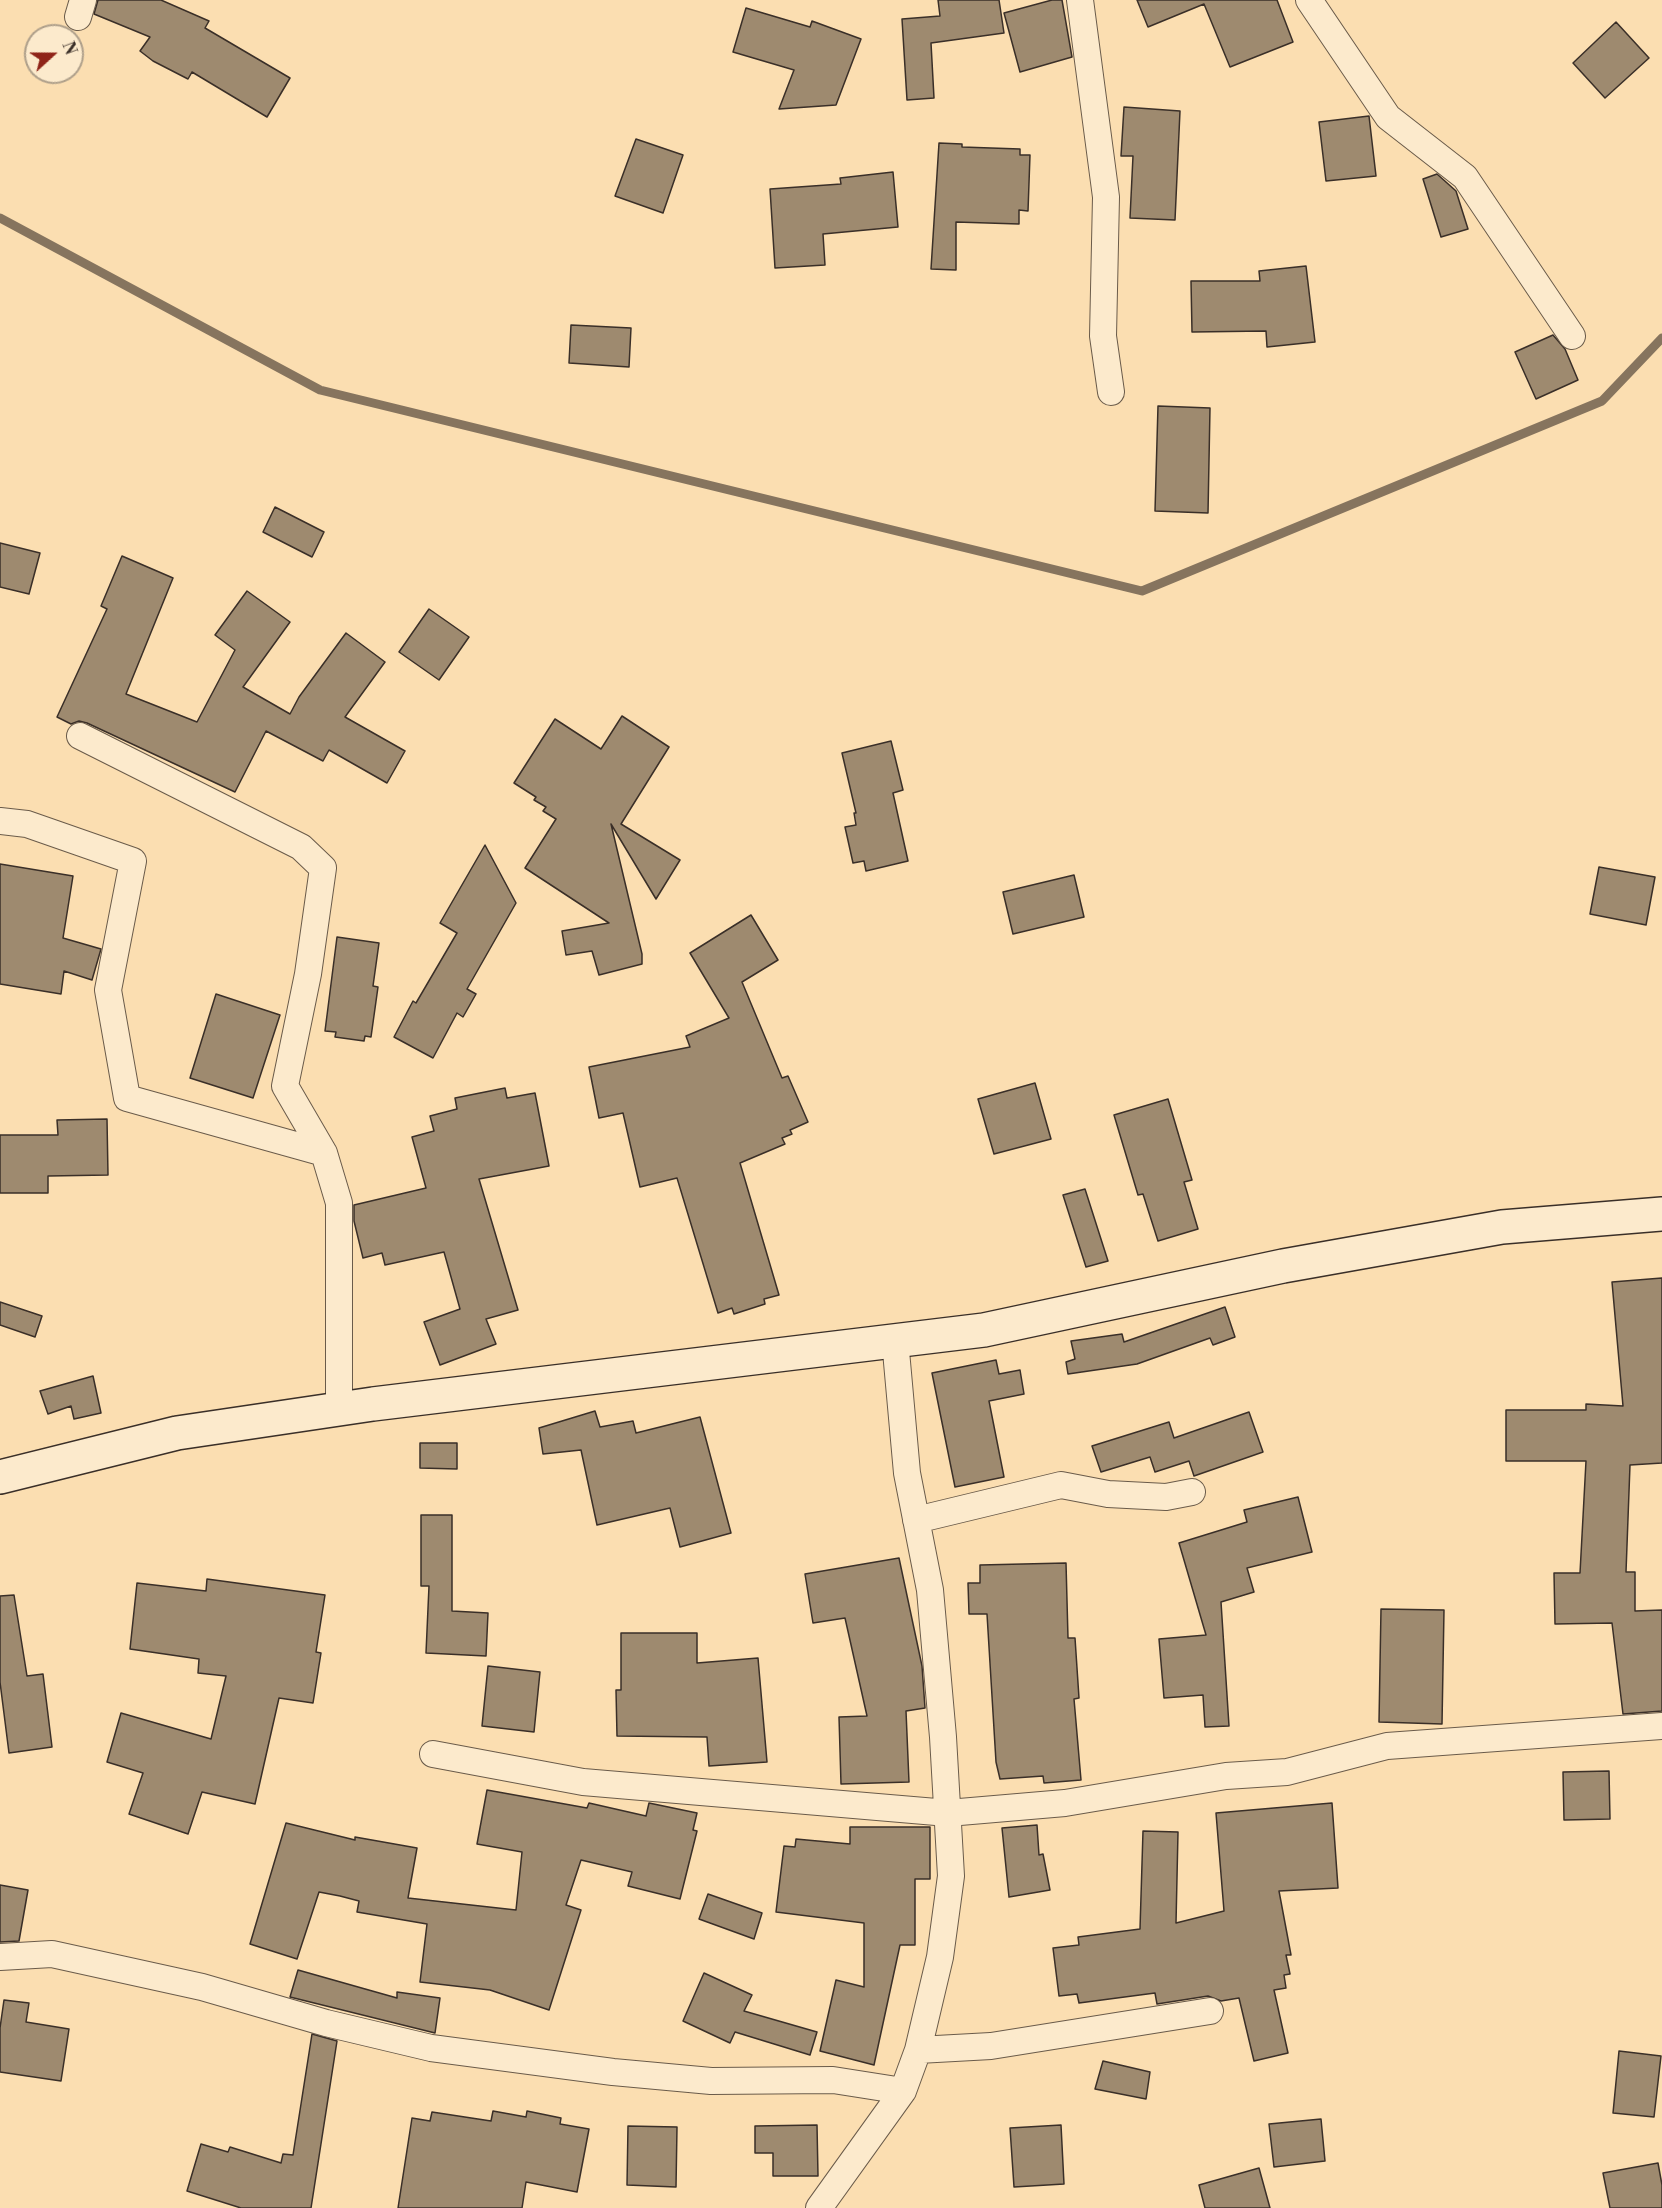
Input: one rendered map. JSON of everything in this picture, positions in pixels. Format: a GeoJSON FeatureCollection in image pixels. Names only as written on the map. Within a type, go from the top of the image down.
{"type":"FeatureCollection","features":[{"type":"Feature","properties":{"kind":"street"},"geometry":{"type":"LineString","coordinates":[[1080,0],[1106,197],[1103,336],[1111,392]]}},
{"type":"Feature","properties":{"kind":"street"},"geometry":{"type":"LineString","coordinates":[[1309,0],[1388,117],[1465,177],[1572,336]]}},
{"type":"Feature","properties":{"kind":"street"},"geometry":{"type":"LineString","coordinates":[[81,736],[301,847],[323,868],[308,974],[285,1086],[324,1153],[339,1203],[339,1409]]}},
{"type":"Feature","properties":{"kind":"street"},"geometry":{"type":"LineString","coordinates":[[0,821],[27,824],[133,861],[108,990],[127,1098],[324,1153]]}},
{"type":"Feature","properties":{"kind":"street"},"geometry":{"type":"LineString","coordinates":[[0,1477],[177,1434],[339,1409],[984,1330],[1284,1266],[1502,1227],[1662,1214]]}},
{"type":"Feature","properties":{"kind":"street"},"geometry":{"type":"LineString","coordinates":[[819,2208],[903,2091],[918,2050],[940,1957],[951,1876],[930,1590],[907,1473],[896,1340]]}},
{"type":"Feature","properties":{"kind":"street"},"geometry":{"type":"LineString","coordinates":[[916,1520],[1062,1485],[1108,1494],[1166,1497],[1192,1492]]}},
{"type":"Feature","properties":{"kind":"street"},"geometry":{"type":"LineString","coordinates":[[433,1754],[583,1782],[948,1813],[1065,1803],[1226,1776],[1287,1772],[1388,1746],[1662,1726]]}},
{"type":"Feature","properties":{"kind":"street"},"geometry":{"type":"LineString","coordinates":[[0,1957],[52,1954],[202,1987],[326,2023],[431,2048],[613,2072],[711,2081],[833,2079],[903,2091]]}},
{"type":"Feature","properties":{"kind":"street"},"geometry":{"type":"LineString","coordinates":[[918,2050],[991,2046],[1210,2011]]}},
{"type":"Feature","properties":{"kind":"building"},"geometry":{"type":"Polygon","coordinates":[[[98,0],[161,0],[209,21],[205,28],[290,78],[267,117],[192,72],[188,79],[153,61],[140,51],[150,37],[94,14],[98,0]]]}},
{"type":"Feature","properties":{"kind":"building"},"geometry":{"type":"Polygon","coordinates":[[[938,0],[999,0],[1004,33],[931,43],[934,98],[907,100],[902,19],[940,16],[938,0]]]}},
{"type":"Feature","properties":{"kind":"building"},"geometry":{"type":"Polygon","coordinates":[[[1052,0],[1062,0],[1072,57],[1020,72],[1004,13],[1052,0]]]}},
{"type":"Feature","properties":{"kind":"building"},"geometry":{"type":"Polygon","coordinates":[[[1137,0],[1277,0],[1293,42],[1230,67],[1204,4],[1148,27],[1137,0]]]}},
{"type":"Feature","properties":{"kind":"building"},"geometry":{"type":"Polygon","coordinates":[[[746,8],[810,27],[812,21],[861,39],[836,105],[779,109],[794,70],[733,52],[746,8]]]}},
{"type":"Feature","properties":{"kind":"building"},"geometry":{"type":"Polygon","coordinates":[[[1616,22],[1649,58],[1605,98],[1573,63],[1616,22]]]}},
{"type":"Feature","properties":{"kind":"building"},"geometry":{"type":"Polygon","coordinates":[[[1124,107],[1180,111],[1175,220],[1130,218],[1133,156],[1121,156],[1124,107]]]}},
{"type":"Feature","properties":{"kind":"building"},"geometry":{"type":"Polygon","coordinates":[[[1369,116],[1376,176],[1326,181],[1319,122],[1369,116]]]}},
{"type":"Feature","properties":{"kind":"building"},"geometry":{"type":"Polygon","coordinates":[[[636,139],[683,155],[663,213],[615,196],[636,139]]]}},
{"type":"Feature","properties":{"kind":"building"},"geometry":{"type":"Polygon","coordinates":[[[939,143],[962,144],[962,147],[1020,149],[1020,155],[1030,155],[1028,211],[1019,210],[1019,224],[956,222],[956,270],[931,269],[939,143]]]}},
{"type":"Feature","properties":{"kind":"building"},"geometry":{"type":"Polygon","coordinates":[[[893,172],[898,227],[823,234],[825,265],[775,268],[770,189],[841,184],[840,178],[893,172]]]}},
{"type":"Feature","properties":{"kind":"building"},"geometry":{"type":"Polygon","coordinates":[[[1437,174],[1456,191],[1468,229],[1441,237],[1423,179],[1437,174]]]}},
{"type":"Feature","properties":{"kind":"building"},"geometry":{"type":"Polygon","coordinates":[[[1306,266],[1315,342],[1267,347],[1266,331],[1192,332],[1191,281],[1260,281],[1259,271],[1306,266]]]}},
{"type":"Feature","properties":{"kind":"building"},"geometry":{"type":"Polygon","coordinates":[[[571,325],[631,328],[629,367],[569,363],[571,325]]]}},
{"type":"Feature","properties":{"kind":"building"},"geometry":{"type":"Polygon","coordinates":[[[1553,335],[1565,349],[1578,380],[1536,399],[1515,352],[1553,335]]]}},
{"type":"Feature","properties":{"kind":"building"},"geometry":{"type":"Polygon","coordinates":[[[1158,406],[1210,408],[1208,513],[1155,511],[1158,406]]]}},
{"type":"Feature","properties":{"kind":"building"},"geometry":{"type":"Polygon","coordinates":[[[275,507],[324,532],[312,557],[263,532],[275,507]]]}},
{"type":"Feature","properties":{"kind":"building"},"geometry":{"type":"Polygon","coordinates":[[[0,543],[40,553],[29,594],[0,587],[0,543]]]}},
{"type":"Feature","properties":{"kind":"building"},"geometry":{"type":"Polygon","coordinates":[[[122,556],[173,578],[126,694],[197,722],[235,650],[215,635],[247,591],[290,622],[243,687],[290,714],[299,697],[346,633],[385,662],[345,717],[405,751],[387,783],[329,750],[323,761],[266,731],[235,792],[87,723],[79,721],[71,724],[57,717],[107,609],[101,606],[122,556]]]}},
{"type":"Feature","properties":{"kind":"building"},"geometry":{"type":"Polygon","coordinates":[[[429,609],[469,637],[439,680],[399,652],[429,609]]]}},
{"type":"Feature","properties":{"kind":"building"},"geometry":{"type":"Polygon","coordinates":[[[622,716],[669,747],[621,824],[680,860],[656,899],[611,824],[642,954],[642,964],[599,975],[592,951],[566,955],[562,931],[609,923],[525,868],[556,819],[543,811],[546,807],[534,800],[536,797],[514,783],[555,719],[601,749],[622,716]]]}},
{"type":"Feature","properties":{"kind":"building"},"geometry":{"type":"Polygon","coordinates":[[[891,741],[903,790],[893,793],[908,861],[866,871],[864,861],[853,863],[845,827],[856,825],[854,813],[856,813],[842,753],[891,741]]]}},
{"type":"Feature","properties":{"kind":"building"},"geometry":{"type":"Polygon","coordinates":[[[485,845],[516,903],[467,989],[476,994],[463,1017],[457,1013],[433,1058],[394,1037],[413,1001],[416,1003],[457,933],[440,923],[485,845]]]}},
{"type":"Feature","properties":{"kind":"building"},"geometry":{"type":"Polygon","coordinates":[[[0,864],[73,876],[63,938],[101,949],[92,980],[64,971],[61,994],[0,984],[0,864]]]}},
{"type":"Feature","properties":{"kind":"building"},"geometry":{"type":"Polygon","coordinates":[[[1599,867],[1655,877],[1646,925],[1590,914],[1599,867]]]}},
{"type":"Feature","properties":{"kind":"building"},"geometry":{"type":"Polygon","coordinates":[[[1074,875],[1084,917],[1013,934],[1003,892],[1074,875]]]}},
{"type":"Feature","properties":{"kind":"building"},"geometry":{"type":"Polygon","coordinates":[[[751,915],[778,960],[742,982],[782,1078],[788,1076],[808,1122],[790,1130],[792,1134],[782,1138],[785,1144],[740,1163],[779,1295],[764,1299],[765,1304],[734,1314],[732,1308],[718,1313],[677,1178],[640,1187],[623,1113],[599,1118],[589,1067],[690,1047],[686,1036],[729,1018],[690,953],[751,915]]]}},
{"type":"Feature","properties":{"kind":"building"},"geometry":{"type":"Polygon","coordinates":[[[337,937],[379,943],[373,986],[378,987],[371,1037],[365,1036],[364,1041],[335,1037],[336,1032],[325,1031],[337,937]]]}},
{"type":"Feature","properties":{"kind":"building"},"geometry":{"type":"Polygon","coordinates":[[[216,994],[280,1015],[253,1098],[190,1078],[216,994]]]}},
{"type":"Feature","properties":{"kind":"building"},"geometry":{"type":"Polygon","coordinates":[[[1035,1083],[1051,1139],[994,1154],[978,1099],[1035,1083]]]}},
{"type":"Feature","properties":{"kind":"building"},"geometry":{"type":"Polygon","coordinates":[[[505,1088],[507,1098],[535,1093],[549,1166],[479,1179],[518,1310],[486,1319],[496,1344],[440,1365],[424,1322],[460,1309],[444,1252],[385,1265],[382,1253],[363,1258],[354,1221],[354,1205],[426,1188],[412,1137],[434,1131],[430,1116],[457,1109],[455,1098],[505,1088]]]}},
{"type":"Feature","properties":{"kind":"building"},"geometry":{"type":"Polygon","coordinates":[[[1168,1099],[1192,1180],[1184,1182],[1198,1229],[1158,1241],[1143,1194],[1138,1195],[1114,1115],[1168,1099]]]}},
{"type":"Feature","properties":{"kind":"building"},"geometry":{"type":"Polygon","coordinates":[[[107,1119],[108,1175],[48,1176],[48,1193],[0,1193],[0,1135],[58,1135],[57,1120],[107,1119]]]}},
{"type":"Feature","properties":{"kind":"building"},"geometry":{"type":"Polygon","coordinates":[[[1085,1189],[1108,1261],[1086,1267],[1063,1195],[1085,1189]]]}},
{"type":"Feature","properties":{"kind":"building"},"geometry":{"type":"Polygon","coordinates":[[[1662,1278],[1662,1463],[1630,1465],[1626,1572],[1635,1572],[1635,1611],[1662,1610],[1662,1711],[1623,1714],[1612,1623],[1555,1624],[1554,1573],[1580,1573],[1586,1461],[1506,1461],[1506,1410],[1586,1410],[1586,1404],[1623,1406],[1612,1282],[1662,1278]]]}},
{"type":"Feature","properties":{"kind":"building"},"geometry":{"type":"Polygon","coordinates":[[[0,1302],[42,1316],[35,1337],[0,1325],[0,1302]]]}},
{"type":"Feature","properties":{"kind":"building"},"geometry":{"type":"Polygon","coordinates":[[[1225,1307],[1235,1337],[1213,1345],[1210,1338],[1137,1364],[1068,1374],[1066,1362],[1075,1359],[1071,1341],[1122,1334],[1124,1342],[1225,1307]]]}},
{"type":"Feature","properties":{"kind":"building"},"geometry":{"type":"Polygon","coordinates":[[[996,1360],[999,1374],[1020,1370],[1024,1394],[989,1401],[1004,1477],[955,1487],[932,1373],[996,1360]]]}},
{"type":"Feature","properties":{"kind":"building"},"geometry":{"type":"Polygon","coordinates":[[[93,1376],[101,1413],[74,1419],[71,1406],[48,1414],[40,1391],[93,1376]]]}},
{"type":"Feature","properties":{"kind":"building"},"geometry":{"type":"Polygon","coordinates":[[[595,1411],[600,1427],[633,1421],[636,1433],[700,1417],[731,1533],[680,1547],[670,1508],[597,1525],[581,1450],[543,1454],[539,1428],[595,1411]]]}},
{"type":"Feature","properties":{"kind":"building"},"geometry":{"type":"Polygon","coordinates":[[[1249,1412],[1263,1452],[1194,1476],[1189,1461],[1155,1472],[1150,1457],[1101,1472],[1092,1446],[1169,1422],[1174,1438],[1249,1412]]]}},
{"type":"Feature","properties":{"kind":"building"},"geometry":{"type":"Polygon","coordinates":[[[420,1443],[457,1443],[457,1469],[420,1468],[420,1443]]]}},
{"type":"Feature","properties":{"kind":"building"},"geometry":{"type":"Polygon","coordinates":[[[1298,1497],[1312,1552],[1247,1568],[1254,1592],[1221,1602],[1229,1726],[1205,1727],[1203,1695],[1164,1698],[1159,1639],[1206,1635],[1179,1543],[1247,1522],[1244,1510],[1298,1497]]]}},
{"type":"Feature","properties":{"kind":"building"},"geometry":{"type":"Polygon","coordinates":[[[421,1515],[452,1515],[452,1611],[488,1613],[486,1656],[426,1653],[429,1586],[421,1586],[421,1515]]]}},
{"type":"Feature","properties":{"kind":"building"},"geometry":{"type":"Polygon","coordinates":[[[899,1558],[922,1666],[925,1708],[906,1711],[909,1782],[841,1784],[839,1717],[867,1716],[845,1618],[813,1623],[805,1574],[899,1558]]]}},
{"type":"Feature","properties":{"kind":"building"},"geometry":{"type":"Polygon","coordinates":[[[1066,1563],[1068,1638],[1075,1638],[1079,1698],[1074,1699],[1081,1780],[1044,1783],[1043,1776],[1000,1779],[996,1762],[987,1614],[969,1614],[968,1583],[980,1583],[980,1565],[1066,1563]]]}},
{"type":"Feature","properties":{"kind":"building"},"geometry":{"type":"Polygon","coordinates":[[[207,1579],[325,1595],[316,1652],[321,1653],[313,1703],[279,1698],[255,1804],[202,1792],[188,1834],[129,1814],[143,1773],[107,1762],[121,1713],[211,1739],[226,1676],[198,1673],[199,1659],[130,1649],[137,1583],[206,1591],[207,1579]]]}},
{"type":"Feature","properties":{"kind":"building"},"geometry":{"type":"Polygon","coordinates":[[[14,1595],[27,1676],[43,1674],[52,1747],[9,1753],[0,1682],[0,1596],[14,1595]]]}},
{"type":"Feature","properties":{"kind":"building"},"geometry":{"type":"Polygon","coordinates":[[[1381,1609],[1444,1610],[1442,1724],[1379,1722],[1381,1609]]]}},
{"type":"Feature","properties":{"kind":"building"},"geometry":{"type":"Polygon","coordinates":[[[621,1633],[697,1633],[697,1663],[758,1658],[767,1762],[709,1766],[707,1737],[617,1736],[616,1690],[621,1690],[621,1633]]]}},
{"type":"Feature","properties":{"kind":"building"},"geometry":{"type":"Polygon","coordinates":[[[488,1666],[540,1672],[534,1732],[482,1726],[488,1666]]]}},
{"type":"Feature","properties":{"kind":"building"},"geometry":{"type":"Polygon","coordinates":[[[1609,1771],[1610,1819],[1564,1820],[1563,1772],[1609,1771]]]}},
{"type":"Feature","properties":{"kind":"building"},"geometry":{"type":"Polygon","coordinates":[[[487,1790],[587,1808],[589,1803],[646,1816],[649,1803],[697,1813],[693,1830],[697,1831],[680,1899],[628,1886],[632,1872],[581,1860],[566,1905],[581,1910],[549,2010],[490,1990],[420,1982],[427,1924],[357,1912],[359,1901],[340,1896],[319,1892],[297,1959],[250,1944],[286,1823],[355,1840],[355,1837],[417,1848],[408,1898],[516,1910],[522,1852],[477,1844],[487,1790]]]}},
{"type":"Feature","properties":{"kind":"building"},"geometry":{"type":"Polygon","coordinates":[[[1332,1803],[1338,1888],[1279,1891],[1291,1955],[1286,1955],[1290,1974],[1284,1975],[1286,1988],[1274,1990],[1288,2053],[1254,2061],[1239,1998],[1221,2001],[1208,1996],[1157,2004],[1155,1993],[1079,2003],[1077,1994],[1059,1996],[1053,1948],[1079,1945],[1078,1937],[1140,1929],[1143,1831],[1178,1832],[1176,1923],[1224,1911],[1216,1813],[1332,1803]]]}},
{"type":"Feature","properties":{"kind":"building"},"geometry":{"type":"Polygon","coordinates":[[[1037,1825],[1039,1855],[1043,1854],[1050,1890],[1009,1897],[1002,1828],[1037,1825]]]}},
{"type":"Feature","properties":{"kind":"building"},"geometry":{"type":"Polygon","coordinates":[[[850,1827],[930,1827],[930,1879],[915,1879],[915,1945],[900,1945],[874,2065],[820,2051],[836,1980],[864,1987],[864,1923],[776,1912],[784,1846],[795,1847],[796,1839],[850,1844],[850,1827]]]}},
{"type":"Feature","properties":{"kind":"building"},"geometry":{"type":"Polygon","coordinates":[[[0,1885],[28,1890],[19,1941],[0,1942],[0,1885]]]}},
{"type":"Feature","properties":{"kind":"building"},"geometry":{"type":"Polygon","coordinates":[[[708,1894],[762,1913],[754,1939],[699,1919],[708,1894]]]}},
{"type":"Feature","properties":{"kind":"building"},"geometry":{"type":"Polygon","coordinates":[[[298,1970],[397,1998],[397,1992],[440,1998],[435,2033],[290,1997],[298,1970]]]}},
{"type":"Feature","properties":{"kind":"building"},"geometry":{"type":"Polygon","coordinates":[[[704,1973],[752,1995],[744,2011],[817,2032],[810,2055],[735,2032],[730,2043],[683,2021],[704,1973]]]}},
{"type":"Feature","properties":{"kind":"building"},"geometry":{"type":"Polygon","coordinates":[[[4,2000],[29,2003],[26,2022],[69,2029],[61,2081],[0,2072],[0,2028],[4,2000]]]}},
{"type":"Feature","properties":{"kind":"building"},"geometry":{"type":"Polygon","coordinates":[[[312,2034],[337,2041],[311,2208],[241,2208],[187,2191],[201,2144],[228,2152],[230,2147],[281,2163],[283,2154],[293,2155],[312,2034]]]}},
{"type":"Feature","properties":{"kind":"building"},"geometry":{"type":"Polygon","coordinates":[[[1619,2051],[1661,2056],[1654,2117],[1613,2113],[1619,2051]]]}},
{"type":"Feature","properties":{"kind":"building"},"geometry":{"type":"Polygon","coordinates":[[[1103,2061],[1150,2072],[1146,2099],[1095,2089],[1103,2061]]]}},
{"type":"Feature","properties":{"kind":"building"},"geometry":{"type":"Polygon","coordinates":[[[493,2111],[526,2117],[527,2111],[561,2118],[560,2124],[589,2129],[577,2192],[526,2182],[522,2208],[398,2208],[412,2118],[430,2121],[432,2112],[491,2121],[493,2111]]]}},
{"type":"Feature","properties":{"kind":"building"},"geometry":{"type":"Polygon","coordinates":[[[1321,2119],[1325,2161],[1274,2167],[1269,2124],[1321,2119]]]}},
{"type":"Feature","properties":{"kind":"building"},"geometry":{"type":"Polygon","coordinates":[[[817,2125],[818,2176],[773,2176],[773,2153],[755,2153],[755,2126],[817,2125]]]}},
{"type":"Feature","properties":{"kind":"building"},"geometry":{"type":"Polygon","coordinates":[[[1061,2125],[1064,2184],[1014,2187],[1010,2128],[1061,2125]]]}},
{"type":"Feature","properties":{"kind":"building"},"geometry":{"type":"Polygon","coordinates":[[[628,2126],[677,2127],[676,2187],[627,2185],[628,2126]]]}},
{"type":"Feature","properties":{"kind":"building"},"geometry":{"type":"Polygon","coordinates":[[[1658,2163],[1662,2185],[1662,2208],[1610,2208],[1603,2173],[1658,2163]]]}},
{"type":"Feature","properties":{"kind":"building"},"geometry":{"type":"Polygon","coordinates":[[[1259,2168],[1270,2208],[1205,2208],[1199,2185],[1259,2168]]]}},
{"type":"Feature","properties":{"kind":"waterway"},"geometry":{"type":"LineString","coordinates":[[0,218],[320,390],[1142,591],[1602,401],[1662,338]]}}]}
